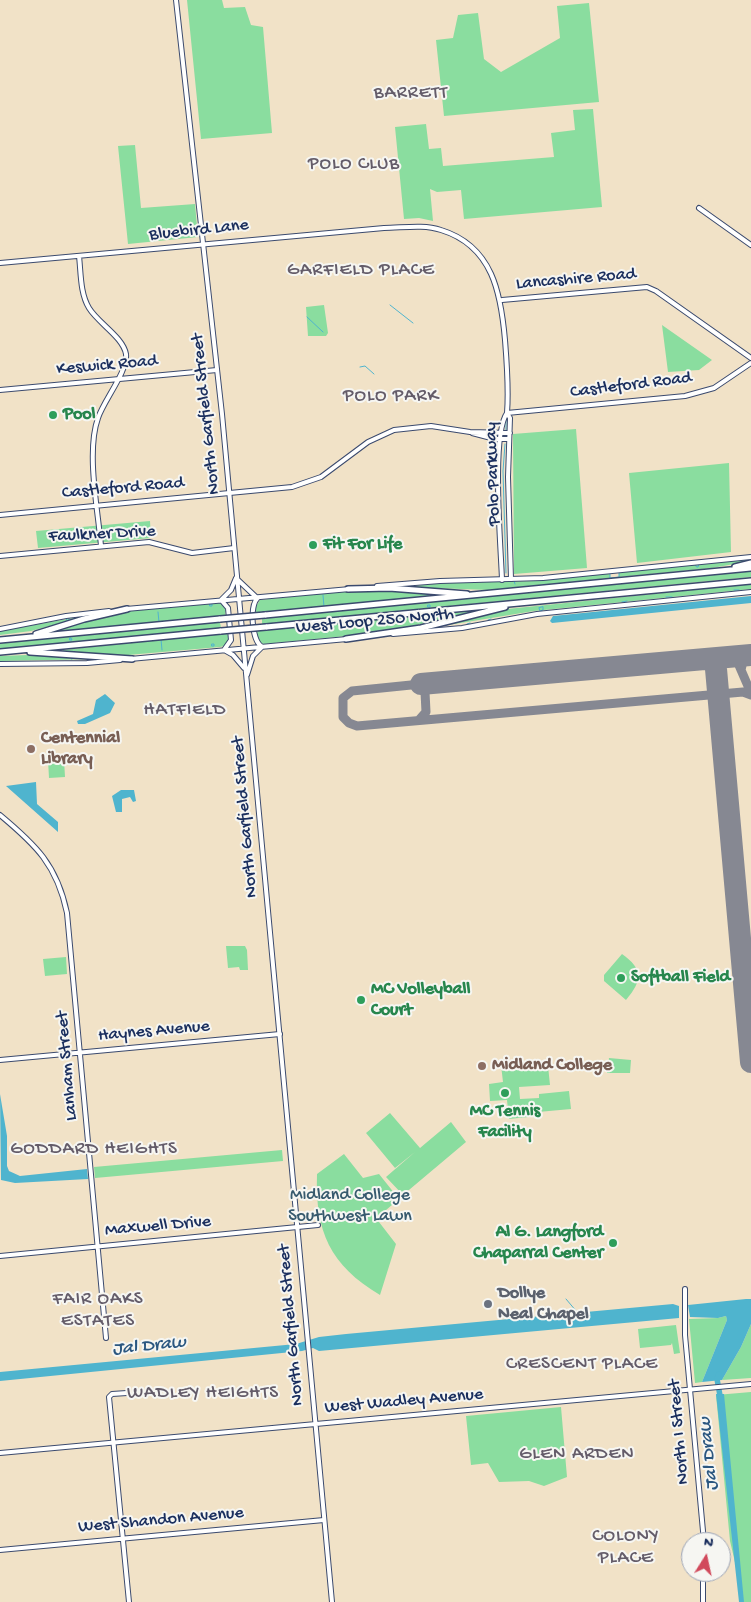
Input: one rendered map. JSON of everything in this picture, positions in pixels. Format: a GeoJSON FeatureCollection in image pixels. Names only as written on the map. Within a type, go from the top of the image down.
{"type":"FeatureCollection","features":[{"type":"Feature","properties":{"kind":"highway"},"geometry":{"type":"LineString","coordinates":[[718,571],[751,563]]}},
{"type":"Feature","properties":{"kind":"highway"},"geometry":{"type":"LineString","coordinates":[[0,640],[751,568]]}},
{"type":"Feature","properties":{"kind":"highway"},"geometry":{"type":"LineString","coordinates":[[0,652],[751,581]]}},
{"type":"Feature","properties":{"kind":"highway"},"geometry":{"type":"LineString","coordinates":[[348,589],[389,588],[493,594]]}},
{"type":"Feature","properties":{"kind":"highway"},"geometry":{"type":"LineString","coordinates":[[346,639],[421,628],[520,602]]}},
{"type":"Feature","properties":{"kind":"highway"},"geometry":{"type":"LineString","coordinates":[[12,639],[127,609]]}},
{"type":"Feature","properties":{"kind":"highway"},"geometry":{"type":"LineString","coordinates":[[0,652],[50,652],[132,659]]}},
{"type":"Feature","properties":{"kind":"street","name":"North Garfield Street"},"geometry":{"type":"LineString","coordinates":[[176,0],[204,245],[238,578],[332,1602]]}},
{"type":"Feature","properties":{"kind":"street"},"geometry":{"type":"LineString","coordinates":[[699,208],[751,245]]}},
{"type":"Feature","properties":{"kind":"street","name":"Bluebird Lane"},"geometry":{"type":"LineString","coordinates":[[0,263],[401,228],[436,228],[463,241],[475,251],[488,268],[502,300],[508,369],[507,413]]}},
{"type":"Feature","properties":{"kind":"street"},"geometry":{"type":"LineString","coordinates":[[79,256],[82,290],[87,304],[125,351],[126,364],[98,417],[93,437],[102,546]]}},
{"type":"Feature","properties":{"kind":"street","name":"Lancashire Road"},"geometry":{"type":"LineString","coordinates":[[502,300],[647,287],[656,291],[751,358]]}},
{"type":"Feature","properties":{"kind":"street","name":"Castleford Road"},"geometry":{"type":"LineString","coordinates":[[507,413],[685,396],[714,388],[751,363]]}},
{"type":"Feature","properties":{"kind":"street","name":"Keswick Road"},"geometry":{"type":"LineString","coordinates":[[0,390],[217,370]]}},
{"type":"Feature","properties":{"kind":"street","name":"Polo Parkway"},"geometry":{"type":"LineString","coordinates":[[502,580],[501,432],[507,413],[510,418],[511,580]]}},
{"type":"Feature","properties":{"kind":"street","name":"Castleford Road"},"geometry":{"type":"LineString","coordinates":[[0,515],[282,489],[306,483],[332,470],[372,439],[394,430],[431,426],[509,439]]}},
{"type":"Feature","properties":{"kind":"street","name":"Castleford Road"},"geometry":{"type":"LineString","coordinates":[[470,432],[510,433]]}},
{"type":"Feature","properties":{"kind":"street","name":"Faulkner Drive"},"geometry":{"type":"LineString","coordinates":[[0,556],[153,542],[192,552],[234,548]]}},
{"type":"Feature","properties":{"kind":"street","name":"West Loop 250 North"},"geometry":{"type":"LineString","coordinates":[[0,629],[66,616],[127,609],[440,580],[511,580],[751,557]]}},
{"type":"Feature","properties":{"kind":"street"},"geometry":{"type":"LineString","coordinates":[[246,670],[234,656],[224,650],[232,640],[228,607],[219,601],[227,596],[238,578],[258,597],[252,606],[256,640],[264,646],[253,656],[246,676]]}},
{"type":"Feature","properties":{"kind":"street","name":"West Loop 250 North"},"geometry":{"type":"LineString","coordinates":[[0,664],[87,663],[462,628],[537,614],[751,592]]}},
{"type":"Feature","properties":{"kind":"street","name":"Lanham Street"},"geometry":{"type":"LineString","coordinates":[[0,815],[40,851],[52,868],[62,891],[69,922],[106,1338]]}},
{"type":"Feature","properties":{"kind":"street","name":"Haynes Avenue"},"geometry":{"type":"LineString","coordinates":[[0,1060],[280,1034]]}},
{"type":"Feature","properties":{"kind":"street","name":"Maxwell Drive"},"geometry":{"type":"LineString","coordinates":[[0,1256],[318,1225]]}},
{"type":"Feature","properties":{"kind":"street","name":"North I Street"},"geometry":{"type":"LineString","coordinates":[[684,1289],[685,1335],[703,1532]]}},
{"type":"Feature","properties":{"kind":"street","name":"West Wadley Avenue"},"geometry":{"type":"LineString","coordinates":[[0,1453],[751,1384]]}},
{"type":"Feature","properties":{"kind":"street"},"geometry":{"type":"LineString","coordinates":[[127,1393],[112,1394],[109,1397],[129,1602]]}},
{"type":"Feature","properties":{"kind":"street","name":"West Shandon Avenue"},"geometry":{"type":"LineString","coordinates":[[0,1550],[324,1520]]}},
{"type":"Feature","properties":{"kind":"street"},"geometry":{"type":"LineString","coordinates":[[703,1582],[703,1602]]}},
{"type":"Feature","properties":{"kind":"green space"},"geometry":{"type":"Polygon","coordinates":[[[187,0],[222,0],[224,8],[245,7],[251,25],[263,27],[272,133],[201,139],[187,0]]]}},
{"type":"Feature","properties":{"kind":"green space"},"geometry":{"type":"Polygon","coordinates":[[[589,3],[599,102],[444,116],[436,40],[453,38],[458,15],[478,13],[484,59],[501,72],[560,38],[557,6],[589,3]]]}},
{"type":"Feature","properties":{"kind":"green space"},"geometry":{"type":"Polygon","coordinates":[[[593,109],[602,207],[464,219],[461,190],[437,192],[430,189],[433,221],[419,218],[404,219],[395,127],[426,124],[429,149],[441,148],[443,166],[554,157],[551,133],[575,130],[573,110],[593,109]]]}},
{"type":"Feature","properties":{"kind":"green space"},"geometry":{"type":"Polygon","coordinates":[[[135,145],[141,208],[195,204],[198,237],[128,244],[118,146],[135,145]]]}},
{"type":"Feature","properties":{"kind":"green space"},"geometry":{"type":"Polygon","coordinates":[[[324,305],[328,333],[326,336],[308,336],[306,307],[324,305]]]}},
{"type":"Feature","properties":{"kind":"green space"},"geometry":{"type":"Polygon","coordinates":[[[662,325],[712,360],[699,370],[668,372],[662,325]]]}},
{"type":"Feature","properties":{"kind":"green space"},"geometry":{"type":"Polygon","coordinates":[[[576,429],[587,568],[514,574],[513,434],[576,429]]]}},
{"type":"Feature","properties":{"kind":"green space"},"geometry":{"type":"Polygon","coordinates":[[[729,463],[731,552],[637,563],[629,473],[729,463]]]}},
{"type":"Feature","properties":{"kind":"green space"},"geometry":{"type":"Polygon","coordinates":[[[150,521],[151,538],[38,548],[36,531],[150,521]]]}},
{"type":"Feature","properties":{"kind":"green space"},"geometry":{"type":"Polygon","coordinates":[[[751,559],[751,561],[712,568],[619,577],[619,572],[751,559]]]}},
{"type":"Feature","properties":{"kind":"green space"},"geometry":{"type":"Polygon","coordinates":[[[751,571],[751,577],[262,624],[262,618],[751,571]]]}},
{"type":"Feature","properties":{"kind":"green space"},"geometry":{"type":"Polygon","coordinates":[[[610,573],[610,578],[489,590],[405,587],[441,583],[535,581],[610,573]]]}},
{"type":"Feature","properties":{"kind":"green space"},"geometry":{"type":"Polygon","coordinates":[[[751,584],[751,589],[534,611],[430,628],[507,609],[751,584]]]}},
{"type":"Feature","properties":{"kind":"green space"},"geometry":{"type":"Polygon","coordinates":[[[357,590],[436,593],[436,595],[256,613],[255,608],[260,600],[357,590]]]}},
{"type":"Feature","properties":{"kind":"green space"},"geometry":{"type":"Polygon","coordinates":[[[220,603],[226,608],[225,616],[61,631],[60,627],[130,611],[220,603]]]}},
{"type":"Feature","properties":{"kind":"green space"},"geometry":{"type":"Polygon","coordinates":[[[475,611],[388,632],[264,644],[258,642],[256,633],[267,630],[475,611]]]}},
{"type":"Feature","properties":{"kind":"green space"},"geometry":{"type":"Polygon","coordinates":[[[90,615],[31,631],[0,635],[0,631],[90,615]]]}},
{"type":"Feature","properties":{"kind":"green space"},"geometry":{"type":"Polygon","coordinates":[[[220,622],[221,628],[0,649],[0,643],[220,622]]]}},
{"type":"Feature","properties":{"kind":"green space"},"geometry":{"type":"Polygon","coordinates":[[[226,633],[229,636],[228,642],[220,647],[128,655],[63,652],[63,650],[226,633]]]}},
{"type":"Feature","properties":{"kind":"green space"},"geometry":{"type":"Polygon","coordinates":[[[27,655],[98,659],[0,661],[0,656],[27,655]]]}},
{"type":"Feature","properties":{"kind":"green space"},"geometry":{"type":"Polygon","coordinates":[[[64,759],[65,777],[49,778],[48,760],[64,759]]]}},
{"type":"Feature","properties":{"kind":"green space"},"geometry":{"type":"Polygon","coordinates":[[[226,946],[245,946],[248,970],[240,970],[239,967],[228,968],[226,946]]]}},
{"type":"Feature","properties":{"kind":"green space","name":"Softball Field"},"geometry":{"type":"Polygon","coordinates":[[[622,954],[634,965],[638,975],[636,986],[626,1000],[604,981],[604,975],[622,954]]]}},
{"type":"Feature","properties":{"kind":"green space"},"geometry":{"type":"Polygon","coordinates":[[[66,957],[67,974],[45,976],[43,959],[66,957]]]}},
{"type":"Feature","properties":{"kind":"green space"},"geometry":{"type":"Polygon","coordinates":[[[609,1058],[631,1060],[630,1073],[607,1073],[609,1058]]]}},
{"type":"Feature","properties":{"kind":"green space","name":"MC Tennis Facility"},"geometry":{"type":"Polygon","coordinates":[[[517,1064],[518,1069],[548,1066],[550,1085],[519,1087],[520,1099],[539,1098],[539,1094],[569,1091],[571,1109],[538,1112],[538,1116],[509,1119],[507,1100],[490,1101],[489,1084],[503,1082],[501,1065],[517,1064]]]}},
{"type":"Feature","properties":{"kind":"green space"},"geometry":{"type":"Polygon","coordinates":[[[390,1113],[420,1148],[451,1122],[466,1142],[403,1195],[386,1177],[415,1152],[395,1168],[366,1133],[390,1113]]]}},
{"type":"Feature","properties":{"kind":"green space"},"geometry":{"type":"Polygon","coordinates":[[[282,1150],[283,1161],[95,1178],[94,1167],[282,1150]]]}},
{"type":"Feature","properties":{"kind":"green space","name":"Midland College Southwest Lawn"},"geometry":{"type":"Polygon","coordinates":[[[344,1154],[363,1178],[379,1174],[399,1199],[379,1216],[379,1222],[396,1244],[380,1295],[349,1272],[329,1245],[323,1230],[317,1195],[317,1174],[344,1154]]]}},
{"type":"Feature","properties":{"kind":"green space"},"geometry":{"type":"Polygon","coordinates":[[[726,1316],[727,1320],[702,1382],[695,1383],[689,1319],[726,1316]]]}},
{"type":"Feature","properties":{"kind":"green space"},"geometry":{"type":"Polygon","coordinates":[[[751,1324],[751,1378],[722,1380],[741,1347],[751,1324]]]}},
{"type":"Feature","properties":{"kind":"green space"},"geometry":{"type":"Polygon","coordinates":[[[676,1325],[680,1353],[674,1354],[672,1343],[671,1345],[640,1348],[638,1329],[676,1325]]]}},
{"type":"Feature","properties":{"kind":"green space"},"geometry":{"type":"Polygon","coordinates":[[[751,1392],[751,1602],[740,1602],[738,1575],[731,1545],[731,1532],[729,1532],[716,1395],[751,1392]]]}},
{"type":"Feature","properties":{"kind":"green space"},"geometry":{"type":"Polygon","coordinates":[[[561,1407],[567,1477],[544,1486],[529,1481],[499,1482],[488,1463],[471,1465],[466,1416],[561,1407]]]}},
{"type":"Feature","properties":{"kind":"water"},"geometry":{"type":"Polygon","coordinates":[[[751,596],[751,603],[552,623],[550,621],[553,616],[751,596]]]}},
{"type":"Feature","properties":{"kind":"water"},"geometry":{"type":"Polygon","coordinates":[[[105,694],[115,703],[110,713],[85,724],[78,724],[77,721],[93,714],[96,700],[105,694]]]}},
{"type":"Feature","properties":{"kind":"water"},"geometry":{"type":"Polygon","coordinates":[[[36,782],[37,804],[58,822],[58,832],[6,786],[36,782]]]}},
{"type":"Feature","properties":{"kind":"water"},"geometry":{"type":"Polygon","coordinates":[[[121,790],[134,790],[136,801],[133,802],[130,797],[122,799],[122,812],[116,812],[112,796],[121,790]]]}},
{"type":"Feature","properties":{"kind":"water"},"geometry":{"type":"Polygon","coordinates":[[[0,1094],[7,1136],[7,1166],[9,1171],[20,1176],[87,1169],[88,1179],[15,1183],[1,1180],[0,1094]]]}},
{"type":"Feature","properties":{"kind":"water"},"geometry":{"type":"Polygon","coordinates":[[[751,1299],[751,1324],[741,1347],[722,1380],[702,1382],[727,1320],[726,1316],[718,1318],[690,1317],[688,1305],[751,1299]]]}},
{"type":"Feature","properties":{"kind":"water"},"geometry":{"type":"Polygon","coordinates":[[[673,1304],[679,1306],[679,1318],[319,1351],[313,1348],[302,1351],[0,1381],[0,1372],[296,1344],[319,1337],[346,1334],[673,1304]]]}},
{"type":"Feature","properties":{"kind":"water"},"geometry":{"type":"Polygon","coordinates":[[[716,1394],[724,1394],[744,1602],[739,1602],[716,1394]]]}},
{"type":"Feature","properties":{"kind":"waterway"},"geometry":{"type":"LineString","coordinates":[[390,305],[413,323]]}},
{"type":"Feature","properties":{"kind":"waterway"},"geometry":{"type":"LineString","coordinates":[[307,317],[323,332]]}},
{"type":"Feature","properties":{"kind":"waterway"},"geometry":{"type":"LineString","coordinates":[[360,367],[365,366],[374,374]]}},
{"type":"Feature","properties":{"kind":"waterway"},"geometry":{"type":"LineString","coordinates":[[506,418],[506,430]]}},
{"type":"Feature","properties":{"kind":"waterway"},"geometry":{"type":"LineString","coordinates":[[489,435],[497,436]]}},
{"type":"Feature","properties":{"kind":"waterway"},"geometry":{"type":"LineString","coordinates":[[505,444],[503,471],[506,573]]}},
{"type":"Feature","properties":{"kind":"waterway"},"geometry":{"type":"LineString","coordinates":[[695,564],[699,564],[698,567],[697,567],[695,564]]}},
{"type":"Feature","properties":{"kind":"waterway"},"geometry":{"type":"LineString","coordinates":[[619,572],[619,577],[610,578],[610,573],[619,572]]}},
{"type":"Feature","properties":{"kind":"waterway"},"geometry":{"type":"LineString","coordinates":[[584,576],[590,575]]}},
{"type":"Feature","properties":{"kind":"waterway"},"geometry":{"type":"LineString","coordinates":[[556,579],[562,578]]}},
{"type":"Feature","properties":{"kind":"waterway"},"geometry":{"type":"LineString","coordinates":[[504,581],[514,581],[515,584]]}},
{"type":"Feature","properties":{"kind":"waterway"},"geometry":{"type":"LineString","coordinates":[[734,590],[739,590]]}},
{"type":"Feature","properties":{"kind":"waterway"},"geometry":{"type":"LineString","coordinates":[[427,593],[429,593],[429,595],[427,595],[427,593]]}},
{"type":"Feature","properties":{"kind":"waterway"},"geometry":{"type":"LineString","coordinates":[[323,595],[324,607]]}},
{"type":"Feature","properties":{"kind":"waterway"},"geometry":{"type":"LineString","coordinates":[[666,597],[672,597]]}},
{"type":"Feature","properties":{"kind":"waterway"},"geometry":{"type":"LineString","coordinates":[[622,602],[627,601]]}},
{"type":"Feature","properties":{"kind":"waterway"},"geometry":{"type":"LineString","coordinates":[[210,604],[212,604],[212,606],[210,606],[210,604]]}},
{"type":"Feature","properties":{"kind":"waterway"},"geometry":{"type":"LineString","coordinates":[[428,605],[430,605],[430,607],[428,607],[428,605]]}},
{"type":"Feature","properties":{"kind":"waterway"},"geometry":{"type":"LineString","coordinates":[[543,607],[543,610],[540,611],[539,608],[543,607]]}},
{"type":"Feature","properties":{"kind":"waterway"},"geometry":{"type":"LineString","coordinates":[[158,612],[159,622]]}},
{"type":"Feature","properties":{"kind":"waterway"},"geometry":{"type":"LineString","coordinates":[[66,618],[69,618],[69,620],[68,621],[66,618]]}},
{"type":"Feature","properties":{"kind":"waterway"},"geometry":{"type":"LineString","coordinates":[[429,618],[431,618],[431,620],[429,620],[429,618]]}},
{"type":"Feature","properties":{"kind":"waterway"},"geometry":{"type":"LineString","coordinates":[[325,624],[326,633]]}},
{"type":"Feature","properties":{"kind":"waterway"},"geometry":{"type":"LineString","coordinates":[[70,638],[71,638],[72,640],[70,640],[70,638]]}},
{"type":"Feature","properties":{"kind":"waterway"},"geometry":{"type":"LineString","coordinates":[[161,639],[162,650]]}},
{"type":"Feature","properties":{"kind":"waterway"},"geometry":{"type":"LineString","coordinates":[[212,644],[214,644],[214,646],[212,646],[212,644]]}},
{"type":"Feature","properties":{"kind":"waterway"},"geometry":{"type":"LineString","coordinates":[[72,657],[73,657],[72,659],[72,657]]}},
{"type":"Feature","properties":{"kind":"waterway"},"geometry":{"type":"LineString","coordinates":[[566,1299],[577,1312]]}},
{"type":"Feature","properties":{"kind":"waterway","name":"Jal Draw"},"geometry":{"type":"LineString","coordinates":[[719,1374],[717,1379],[721,1401]]}},
{"type":"Feature","properties":{"kind":"taxiway"},"geometry":{"type":"LineString","coordinates":[[741,670],[743,661],[749,655]]}},
{"type":"Feature","properties":{"kind":"taxiway"},"geometry":{"type":"LineString","coordinates":[[727,657],[738,663],[751,693]]}},
{"type":"Feature","properties":{"kind":"taxiway"},"geometry":{"type":"LineString","coordinates":[[716,669],[719,661],[727,657]]}},
{"type":"Feature","properties":{"kind":"taxiway"},"geometry":{"type":"LineString","coordinates":[[419,720],[426,712],[425,692],[434,683]]}},
{"type":"Feature","properties":{"kind":"taxiway"},"geometry":{"type":"LineString","coordinates":[[421,684],[352,691],[343,698],[343,717],[349,723],[357,726],[743,692],[751,695]]}},
{"type":"Feature","properties":{"kind":"taxiway"},"geometry":{"type":"LineString","coordinates":[[744,979],[751,988]]}},
{"type":"Feature","properties":{"kind":"taxiway"},"geometry":{"type":"LineString","coordinates":[[746,1000],[751,991]]}},
{"type":"Feature","properties":{"kind":"runway"},"geometry":{"type":"LineString","coordinates":[[421,684],[751,655]]}},
{"type":"Feature","properties":{"kind":"runway"},"geometry":{"type":"LineString","coordinates":[[716,669],[751,1062]]}},
{"type":"Feature","properties":{"kind":"place","name":"Pool"},"geometry":{"type":"Point","coordinates":[53,415]}},
{"type":"Feature","properties":{"kind":"place","name":"Fit For Life"},"geometry":{"type":"Point","coordinates":[313,545]}},
{"type":"Feature","properties":{"kind":"place","name":"Centennial Library"},"geometry":{"type":"Point","coordinates":[31,749]}},
{"type":"Feature","properties":{"kind":"place","name":"Softball Field"},"geometry":{"type":"Point","coordinates":[621,978]}},
{"type":"Feature","properties":{"kind":"place","name":"MC Volleyball Court"},"geometry":{"type":"Point","coordinates":[361,1000]}},
{"type":"Feature","properties":{"kind":"place","name":"Midland College"},"geometry":{"type":"Point","coordinates":[482,1066]}},
{"type":"Feature","properties":{"kind":"place","name":"MC Tennis Facility"},"geometry":{"type":"Point","coordinates":[505,1093]}},
{"type":"Feature","properties":{"kind":"place","name":"Al G. Langford Chaparral Center"},"geometry":{"type":"Point","coordinates":[613,1243]}},
{"type":"Feature","properties":{"kind":"place","name":"Dollye Neal Chapel"},"geometry":{"type":"Point","coordinates":[488,1304]}},
{"type":"Feature","properties":{"kind":"district","name":"BARRETT"},"geometry":{"type":"Point","coordinates":[411,94]}},
{"type":"Feature","properties":{"kind":"district","name":"POLO CLUB"},"geometry":{"type":"Point","coordinates":[354,165]}},
{"type":"Feature","properties":{"kind":"district","name":"GARFIELD PLACE"},"geometry":{"type":"Point","coordinates":[361,271]}},
{"type":"Feature","properties":{"kind":"district","name":"POLO PARK"},"geometry":{"type":"Point","coordinates":[391,397]}},
{"type":"Feature","properties":{"kind":"district","name":"HATFIELD"},"geometry":{"type":"Point","coordinates":[185,711]}},
{"type":"Feature","properties":{"kind":"district","name":"GODDARD HEIGHTS"},"geometry":{"type":"Point","coordinates":[94,1150]}},
{"type":"Feature","properties":{"kind":"district","name":"FAIR OAKS ESTATES"},"geometry":{"type":"Point","coordinates":[98,1311]}},
{"type":"Feature","properties":{"kind":"district","name":"CRESCENT PLACE"},"geometry":{"type":"Point","coordinates":[582,1365]}},
{"type":"Feature","properties":{"kind":"district","name":"WADLEY HEIGHTS"},"geometry":{"type":"Point","coordinates":[203,1394]}},
{"type":"Feature","properties":{"kind":"district","name":"GLEN ARDEN"},"geometry":{"type":"Point","coordinates":[577,1455]}},
{"type":"Feature","properties":{"kind":"district","name":"COLONY PLACE"},"geometry":{"type":"Point","coordinates":[626,1548]}}]}
